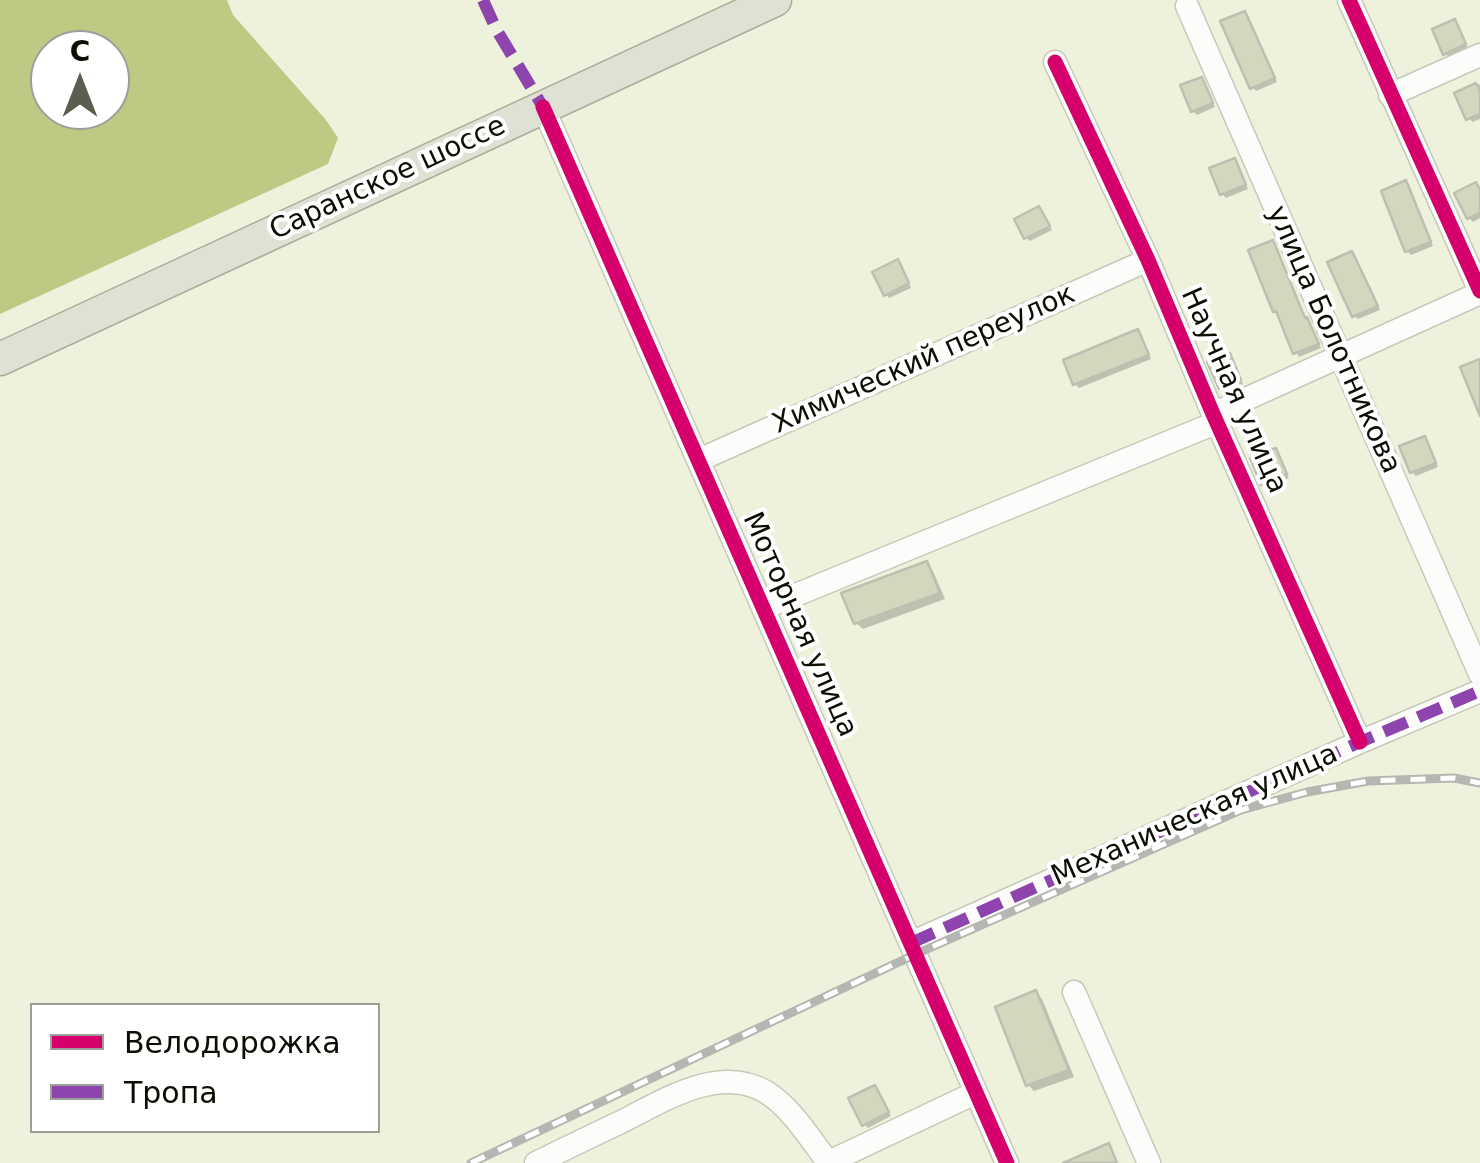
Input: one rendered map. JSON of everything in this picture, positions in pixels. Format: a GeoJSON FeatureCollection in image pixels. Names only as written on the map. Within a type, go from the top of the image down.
{"type":"FeatureCollection","features":[{"type":"Feature","properties":{"kind":"highway","name":"Саранское шоссе"},"geometry":{"type":"LineString","coordinates":[[0,359],[775,0]]}},
{"type":"Feature","properties":{"kind":"street"},"geometry":{"type":"LineString","coordinates":[[764,608],[1216,418],[1480,292],[1349,0]]}},
{"type":"Feature","properties":{"kind":"street","name":"улица Болотникова"},"geometry":{"type":"LineString","coordinates":[[1187,6],[1480,674]]}},
{"type":"Feature","properties":{"kind":"street"},"geometry":{"type":"LineString","coordinates":[[1390,95],[1480,55]]}},
{"type":"Feature","properties":{"kind":"street","name":"Научная улица"},"geometry":{"type":"LineString","coordinates":[[1055,62],[1148,260],[1360,742]]}},
{"type":"Feature","properties":{"kind":"street","name":"Моторная улица"},"geometry":{"type":"LineString","coordinates":[[543,107],[1006,1163]]}},
{"type":"Feature","properties":{"kind":"street","name":"Химический переулок"},"geometry":{"type":"LineString","coordinates":[[699,460],[1148,260]]}},
{"type":"Feature","properties":{"kind":"street","name":"Механическая улица"},"geometry":{"type":"LineString","coordinates":[[910,944],[1480,691]]}},
{"type":"Feature","properties":{"kind":"street"},"geometry":{"type":"LineString","coordinates":[[1074,992],[1148,1163]]}},
{"type":"Feature","properties":{"kind":"street"},"geometry":{"type":"LineString","coordinates":[[536,1163],[685,1090],[718,1082],[748,1083],[770,1094],[828,1162],[976,1093]]}},
{"type":"Feature","properties":{"kind":"shaded area"},"geometry":{"type":"Polygon","coordinates":[[[0,0],[227,0],[233,15],[338,138],[328,164],[0,314],[0,0]]]}},
{"type":"Feature","properties":{"kind":"building"},"geometry":{"type":"Polygon","coordinates":[[[1245,11],[1275,78],[1250,89],[1220,21],[1245,11]]]}},
{"type":"Feature","properties":{"kind":"building"},"geometry":{"type":"Polygon","coordinates":[[[1455,19],[1466,44],[1443,55],[1432,29],[1455,19]]]}},
{"type":"Feature","properties":{"kind":"building"},"geometry":{"type":"Polygon","coordinates":[[[1202,77],[1213,103],[1191,112],[1180,85],[1202,77]]]}},
{"type":"Feature","properties":{"kind":"building"},"geometry":{"type":"Polygon","coordinates":[[[1476,83],[1480,114],[1466,120],[1454,93],[1476,83]]]}},
{"type":"Feature","properties":{"kind":"building"},"geometry":{"type":"Polygon","coordinates":[[[1235,158],[1246,185],[1220,195],[1209,168],[1235,158]]]}},
{"type":"Feature","properties":{"kind":"building"},"geometry":{"type":"Polygon","coordinates":[[[1406,180],[1431,242],[1405,252],[1381,191],[1406,180]]]}},
{"type":"Feature","properties":{"kind":"building"},"geometry":{"type":"Polygon","coordinates":[[[1476,182],[1480,213],[1467,219],[1454,193],[1476,182]]]}},
{"type":"Feature","properties":{"kind":"building"},"geometry":{"type":"Polygon","coordinates":[[[1039,206],[1050,226],[1024,239],[1014,219],[1039,206]]]}},
{"type":"Feature","properties":{"kind":"building"},"geometry":{"type":"Polygon","coordinates":[[[1273,240],[1319,344],[1293,354],[1248,250],[1273,240]]]}},
{"type":"Feature","properties":{"kind":"building"},"geometry":{"type":"Polygon","coordinates":[[[1352,251],[1378,306],[1352,317],[1327,262],[1352,251]]]}},
{"type":"Feature","properties":{"kind":"building"},"geometry":{"type":"Polygon","coordinates":[[[898,259],[909,283],[884,296],[872,272],[898,259]]]}},
{"type":"Feature","properties":{"kind":"building"},"geometry":{"type":"Polygon","coordinates":[[[1138,329],[1149,355],[1073,385],[1063,360],[1138,329]]]}},
{"type":"Feature","properties":{"kind":"building"},"geometry":{"type":"Polygon","coordinates":[[[1230,353],[1241,380],[1219,389],[1207,362],[1230,353]]]}},
{"type":"Feature","properties":{"kind":"building"},"geometry":{"type":"Polygon","coordinates":[[[1480,359],[1480,416],[1460,367],[1480,359]]]}},
{"type":"Feature","properties":{"kind":"building"},"geometry":{"type":"Polygon","coordinates":[[[1425,436],[1436,463],[1410,473],[1399,446],[1425,436]]]}},
{"type":"Feature","properties":{"kind":"building"},"geometry":{"type":"Polygon","coordinates":[[[1276,448],[1287,474],[1261,485],[1250,458],[1276,448]]]}},
{"type":"Feature","properties":{"kind":"building"},"geometry":{"type":"Polygon","coordinates":[[[927,561],[940,593],[854,624],[841,593],[927,561]]]}},
{"type":"Feature","properties":{"kind":"building"},"geometry":{"type":"Polygon","coordinates":[[[1036,990],[1069,1070],[1026,1086],[995,1007],[1036,990]]]}},
{"type":"Feature","properties":{"kind":"building"},"geometry":{"type":"Polygon","coordinates":[[[875,1085],[889,1112],[862,1126],[848,1098],[875,1085]]]}},
{"type":"Feature","properties":{"kind":"building"},"geometry":{"type":"Polygon","coordinates":[[[1109,1143],[1117,1163],[1063,1163],[1109,1143]]]}},
{"type":"Feature","properties":{"kind":"railway"},"geometry":{"type":"LineString","coordinates":[[471,1163],[916,954],[1241,810],[1368,781],[1454,778],[1480,783]]}},
{"type":"Feature","properties":{"kind":"marked path"},"geometry":{"type":"LineString","coordinates":[[483,0],[543,107]]}},
{"type":"Feature","properties":{"kind":"marked path"},"geometry":{"type":"LineString","coordinates":[[911,943],[1480,691]]}},
{"type":"Feature","properties":{"kind":"cycle path"},"geometry":{"type":"LineString","coordinates":[[1349,0],[1480,291]]}},
{"type":"Feature","properties":{"kind":"cycle path"},"geometry":{"type":"LineString","coordinates":[[1055,62],[1148,260],[1360,742]]}},
{"type":"Feature","properties":{"kind":"cycle path"},"geometry":{"type":"LineString","coordinates":[[543,107],[1007,1163]]}}]}
